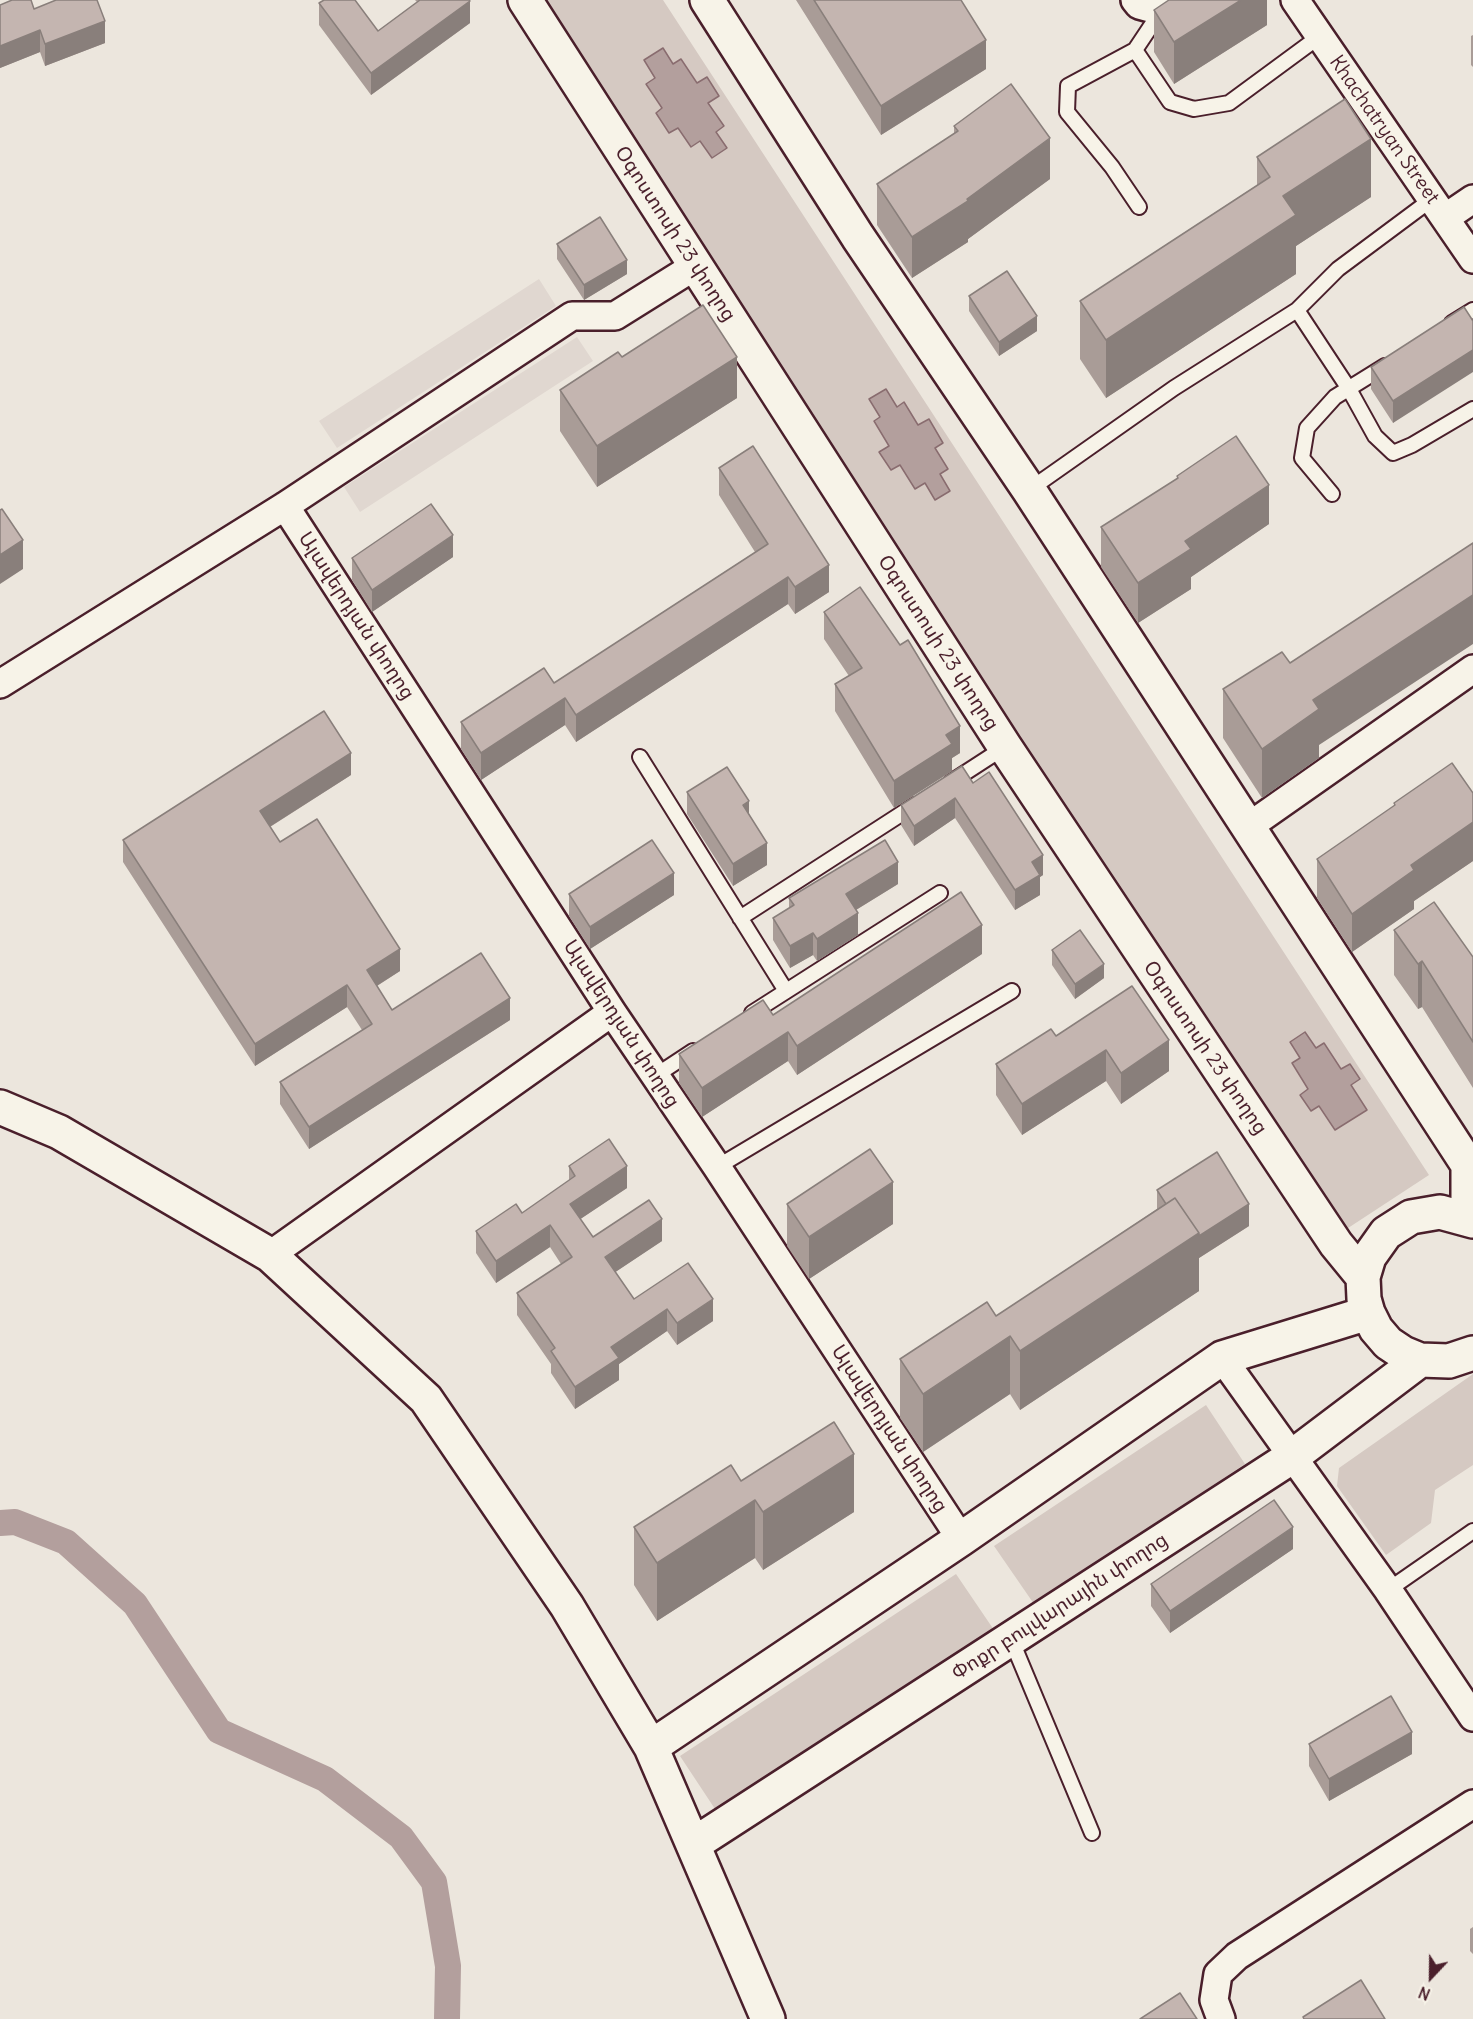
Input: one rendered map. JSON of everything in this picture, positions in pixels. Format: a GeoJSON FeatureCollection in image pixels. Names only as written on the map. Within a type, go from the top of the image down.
{"type":"FeatureCollection","features":[{"type":"Feature","properties":{"kind":"street","name":"Օգոստոսի 23 փողոց"},"geometry":{"type":"LineString","coordinates":[[525,0],[1005,747],[1336,1244],[1363,1277]]}},
{"type":"Feature","properties":{"kind":"street"},"geometry":{"type":"LineString","coordinates":[[707,0],[858,237],[1029,490],[1468,1165],[1471,1220],[1440,1212],[1411,1217],[1386,1233],[1369,1257],[1363,1277],[1364,1299],[1368,1313],[1376,1329],[1388,1343],[1420,1360],[1449,1361],[1473,1353]]}},
{"type":"Feature","properties":{"kind":"street"},"geometry":{"type":"LineString","coordinates":[[1134,0],[1139,5],[1161,11],[1177,9],[1189,0]]}},
{"type":"Feature","properties":{"kind":"street","name":"Khachatryan Street"},"geometry":{"type":"LineString","coordinates":[[1295,0],[1473,259]]}},
{"type":"Feature","properties":{"kind":"street"},"geometry":{"type":"LineString","coordinates":[[1438,209],[1473,199]]}},
{"type":"Feature","properties":{"kind":"street"},"geometry":{"type":"LineString","coordinates":[[0,684],[285,506],[572,316],[615,316],[695,266]]}},
{"type":"Feature","properties":{"kind":"street","name":"Ալավերդյան փողոց"},"geometry":{"type":"LineString","coordinates":[[285,506],[612,1012],[717,1167],[961,1539]]}},
{"type":"Feature","properties":{"kind":"street"},"geometry":{"type":"LineString","coordinates":[[1248,827],[1473,669]]}},
{"type":"Feature","properties":{"kind":"street"},"geometry":{"type":"LineString","coordinates":[[270,1255],[612,1012]]}},
{"type":"Feature","properties":{"kind":"street"},"geometry":{"type":"LineString","coordinates":[[0,1107],[59,1132],[270,1255],[426,1399],[567,1606],[651,1747],[768,2019]]}},
{"type":"Feature","properties":{"kind":"street"},"geometry":{"type":"LineString","coordinates":[[651,1747],[961,1539],[1222,1358],[1368,1313]]}},
{"type":"Feature","properties":{"kind":"street"},"geometry":{"type":"LineString","coordinates":[[1222,1358],[1388,1590],[1473,1717]]}},
{"type":"Feature","properties":{"kind":"street","name":"Փոքր բուլվարային փողոց"},"geometry":{"type":"LineString","coordinates":[[694,1844],[1293,1456],[1420,1360]]}},
{"type":"Feature","properties":{"kind":"street"},"geometry":{"type":"LineString","coordinates":[[1221,2019],[1214,2000],[1218,1974],[1237,1956],[1473,1803]]}},
{"type":"Feature","properties":{"kind":"lane"},"geometry":{"type":"LineString","coordinates":[[1139,207],[1112,167],[1067,112],[1068,86],[1135,50],[1161,11]]}},
{"type":"Feature","properties":{"kind":"lane"},"geometry":{"type":"LineString","coordinates":[[1135,50],[1170,102],[1194,109],[1229,103],[1320,36]]}},
{"type":"Feature","properties":{"kind":"lane"},"geometry":{"type":"LineString","coordinates":[[1029,490],[1174,388],[1297,310],[1338,269],[1438,209]]}},
{"type":"Feature","properties":{"kind":"lane"},"geometry":{"type":"LineString","coordinates":[[1297,310],[1349,388],[1375,436],[1393,453],[1412,445],[1473,409]]}},
{"type":"Feature","properties":{"kind":"lane"},"geometry":{"type":"LineString","coordinates":[[1444,328],[1473,310]]}},
{"type":"Feature","properties":{"kind":"lane"},"geometry":{"type":"LineString","coordinates":[[1332,494],[1302,458],[1307,428],[1335,397],[1396,358]]}},
{"type":"Feature","properties":{"kind":"lane"},"geometry":{"type":"LineString","coordinates":[[740,918],[1005,747]]}},
{"type":"Feature","properties":{"kind":"lane"},"geometry":{"type":"LineString","coordinates":[[640,758],[786,991]]}},
{"type":"Feature","properties":{"kind":"lane"},"geometry":{"type":"LineString","coordinates":[[739,1022],[940,893]]}},
{"type":"Feature","properties":{"kind":"lane"},"geometry":{"type":"LineString","coordinates":[[717,1167],[1012,991]]}},
{"type":"Feature","properties":{"kind":"lane"},"geometry":{"type":"LineString","coordinates":[[655,1077],[702,1046]]}},
{"type":"Feature","properties":{"kind":"lane"},"geometry":{"type":"LineString","coordinates":[[1388,1590],[1473,1531]]}},
{"type":"Feature","properties":{"kind":"lane"},"geometry":{"type":"LineString","coordinates":[[1011,1639],[1092,1833]]}},
{"type":"Feature","properties":{"kind":"shaded area"},"geometry":{"type":"Polygon","coordinates":[[[539,0],[663,0],[1429,1175],[1342,1232],[539,0]]]}},
{"type":"Feature","properties":{"kind":"shaded area"},"geometry":{"type":"Polygon","coordinates":[[[663,48],[673,64],[681,59],[697,83],[707,77],[719,96],[708,103],[724,126],[716,132],[727,148],[712,158],[700,141],[691,147],[678,128],[669,133],[656,113],[662,108],[646,84],[655,78],[644,60],[663,48]]]}},
{"type":"Feature","properties":{"kind":"shaded area"},"geometry":{"type":"Polygon","coordinates":[[[539,279],[556,306],[337,448],[319,421],[539,279]]]}},
{"type":"Feature","properties":{"kind":"shaded area"},"geometry":{"type":"Polygon","coordinates":[[[577,337],[593,361],[360,512],[344,487],[577,337]]]}},
{"type":"Feature","properties":{"kind":"shaded area"},"geometry":{"type":"Polygon","coordinates":[[[886,389],[897,407],[904,402],[918,425],[929,419],[943,443],[935,448],[948,469],[940,474],[950,491],[935,500],[925,483],[915,489],[900,465],[891,470],[879,452],[889,446],[874,421],[880,417],[869,399],[886,389]]]}},
{"type":"Feature","properties":{"kind":"shaded area"},"geometry":{"type":"Polygon","coordinates":[[[1305,1032],[1316,1048],[1324,1043],[1341,1069],[1350,1064],[1360,1079],[1351,1085],[1367,1110],[1335,1130],[1319,1106],[1311,1111],[1300,1095],[1308,1089],[1292,1063],[1300,1058],[1290,1042],[1305,1032]]]}},
{"type":"Feature","properties":{"kind":"shaded area"},"geometry":{"type":"Polygon","coordinates":[[[1473,1374],[1473,1465],[1435,1490],[1431,1523],[1386,1555],[1337,1486],[1339,1468],[1473,1374]]]}},
{"type":"Feature","properties":{"kind":"shaded area"},"geometry":{"type":"Polygon","coordinates":[[[1206,1405],[1245,1464],[1034,1604],[994,1546],[1206,1405]]]}},
{"type":"Feature","properties":{"kind":"shaded area"},"geometry":{"type":"Polygon","coordinates":[[[956,1574],[994,1630],[717,1812],[680,1756],[956,1574]]]}},
{"type":"Feature","properties":{"kind":"building"},"geometry":{"type":"Polygon","coordinates":[[[12,0],[31,0],[34,9],[56,0],[97,0],[105,21],[45,44],[40,30],[0,46],[0,5],[12,0]]]}},
{"type":"Feature","properties":{"kind":"building"},"geometry":{"type":"Polygon","coordinates":[[[324,0],[355,0],[378,31],[420,0],[470,1],[371,73],[319,3],[324,0]]]}},
{"type":"Feature","properties":{"kind":"building"},"geometry":{"type":"Polygon","coordinates":[[[814,0],[961,0],[986,40],[881,106],[814,0]]]}},
{"type":"Feature","properties":{"kind":"building"},"geometry":{"type":"Polygon","coordinates":[[[1169,0],[1241,0],[1174,42],[1154,10],[1169,0]]]}},
{"type":"Feature","properties":{"kind":"building"},"geometry":{"type":"Polygon","coordinates":[[[1011,84],[1050,138],[967,199],[968,201],[912,237],[877,184],[958,131],[954,126],[1011,84]]]}},
{"type":"Feature","properties":{"kind":"building"},"geometry":{"type":"Polygon","coordinates":[[[1345,99],[1371,139],[1283,196],[1296,215],[1106,340],[1080,301],[1270,177],[1257,157],[1345,99]]]}},
{"type":"Feature","properties":{"kind":"building"},"geometry":{"type":"Polygon","coordinates":[[[600,217],[627,260],[584,285],[557,244],[600,217]]]}},
{"type":"Feature","properties":{"kind":"building"},"geometry":{"type":"Polygon","coordinates":[[[1007,271],[1037,316],[999,342],[969,296],[1007,271]]]}},
{"type":"Feature","properties":{"kind":"building"},"geometry":{"type":"Polygon","coordinates":[[[703,305],[737,357],[597,446],[560,390],[618,352],[622,357],[703,305]]]}},
{"type":"Feature","properties":{"kind":"building"},"geometry":{"type":"Polygon","coordinates":[[[1464,307],[1473,321],[1473,350],[1393,401],[1371,367],[1464,307]]]}},
{"type":"Feature","properties":{"kind":"building"},"geometry":{"type":"Polygon","coordinates":[[[1236,436],[1269,485],[1185,541],[1191,549],[1138,583],[1101,527],[1178,478],[1177,476],[1236,436]]]}},
{"type":"Feature","properties":{"kind":"building"},"geometry":{"type":"Polygon","coordinates":[[[753,446],[829,565],[795,587],[788,577],[576,715],[565,698],[481,753],[461,722],[544,668],[554,683],[768,544],[719,468],[753,446]]]}},
{"type":"Feature","properties":{"kind":"building"},"geometry":{"type":"Polygon","coordinates":[[[431,504],[453,535],[372,590],[352,558],[431,504]]]}},
{"type":"Feature","properties":{"kind":"building"},"geometry":{"type":"Polygon","coordinates":[[[2,509],[23,540],[0,555],[0,510],[2,509]]]}},
{"type":"Feature","properties":{"kind":"building"},"geometry":{"type":"Polygon","coordinates":[[[1473,543],[1473,595],[1313,700],[1319,709],[1262,749],[1223,689],[1282,652],[1290,663],[1473,543]]]}},
{"type":"Feature","properties":{"kind":"building"},"geometry":{"type":"Polygon","coordinates":[[[860,587],[900,645],[908,640],[960,726],[946,735],[952,744],[894,781],[835,684],[862,668],[824,612],[860,587]]]}},
{"type":"Feature","properties":{"kind":"building"},"geometry":{"type":"Polygon","coordinates":[[[324,711],[351,753],[260,811],[280,842],[317,819],[400,949],[367,970],[392,1010],[481,953],[510,998],[309,1127],[280,1082],[372,1024],[347,985],[255,1044],[123,840],[324,711]]]}},
{"type":"Feature","properties":{"kind":"building"},"geometry":{"type":"Polygon","coordinates":[[[1452,763],[1473,793],[1473,822],[1411,865],[1414,870],[1352,914],[1317,859],[1452,763]]]}},
{"type":"Feature","properties":{"kind":"building"},"geometry":{"type":"Polygon","coordinates":[[[962,766],[973,783],[989,772],[1043,855],[1032,862],[1040,875],[1015,890],[955,798],[914,826],[901,805],[962,766]]]}},
{"type":"Feature","properties":{"kind":"building"},"geometry":{"type":"Polygon","coordinates":[[[727,767],[749,801],[743,805],[767,843],[733,864],[687,792],[727,767]]]}},
{"type":"Feature","properties":{"kind":"building"},"geometry":{"type":"Polygon","coordinates":[[[652,840],[674,873],[590,927],[569,894],[652,840]]]}},
{"type":"Feature","properties":{"kind":"building"},"geometry":{"type":"Polygon","coordinates":[[[885,840],[898,862],[846,894],[858,913],[817,939],[813,933],[790,946],[773,918],[794,905],[789,898],[885,840]]]}},
{"type":"Feature","properties":{"kind":"building"},"geometry":{"type":"Polygon","coordinates":[[[961,892],[982,925],[797,1046],[788,1032],[702,1088],[679,1054],[763,1000],[773,1015],[961,892]]]}},
{"type":"Feature","properties":{"kind":"building"},"geometry":{"type":"Polygon","coordinates":[[[1434,902],[1473,957],[1473,1042],[1422,961],[1418,964],[1394,930],[1434,902]]]}},
{"type":"Feature","properties":{"kind":"building"},"geometry":{"type":"Polygon","coordinates":[[[1080,930],[1104,964],[1075,984],[1052,950],[1080,930]]]}},
{"type":"Feature","properties":{"kind":"building"},"geometry":{"type":"Polygon","coordinates":[[[1132,986],[1169,1040],[1121,1073],[1106,1050],[1022,1104],[996,1064],[1051,1029],[1056,1036],[1132,986]]]}},
{"type":"Feature","properties":{"kind":"building"},"geometry":{"type":"Polygon","coordinates":[[[609,1139],[627,1166],[570,1204],[593,1237],[649,1200],[662,1219],[605,1257],[634,1299],[688,1263],[713,1299],[677,1323],[667,1309],[611,1347],[619,1358],[575,1387],[551,1351],[555,1348],[517,1293],[572,1257],[550,1225],[496,1261],[476,1231],[516,1204],[522,1213],[575,1176],[569,1166],[609,1139]]]}},
{"type":"Feature","properties":{"kind":"building"},"geometry":{"type":"Polygon","coordinates":[[[870,1149],[893,1182],[809,1237],[787,1204],[870,1149]]]}},
{"type":"Feature","properties":{"kind":"building"},"geometry":{"type":"Polygon","coordinates":[[[1217,1152],[1249,1204],[1199,1236],[1175,1198],[1166,1204],[1157,1190],[1217,1152]]]}},
{"type":"Feature","properties":{"kind":"building"},"geometry":{"type":"Polygon","coordinates":[[[1175,1198],[1199,1233],[1020,1351],[1010,1336],[923,1394],[900,1359],[987,1302],[996,1316],[1175,1198]]]}},
{"type":"Feature","properties":{"kind":"building"},"geometry":{"type":"Polygon","coordinates":[[[834,1422],[854,1454],[763,1512],[755,1500],[657,1563],[634,1527],[731,1465],[741,1481],[834,1422]]]}},
{"type":"Feature","properties":{"kind":"building"},"geometry":{"type":"Polygon","coordinates":[[[1274,1500],[1293,1527],[1170,1611],[1151,1584],[1274,1500]]]}},
{"type":"Feature","properties":{"kind":"building"},"geometry":{"type":"Polygon","coordinates":[[[1391,1696],[1412,1732],[1329,1779],[1309,1744],[1391,1696]]]}},
{"type":"Feature","properties":{"kind":"building"},"geometry":{"type":"Polygon","coordinates":[[[1361,1980],[1385,2019],[1304,2019],[1303,2017],[1361,1980]]]}},
{"type":"Feature","properties":{"kind":"building"},"geometry":{"type":"Polygon","coordinates":[[[1180,1993],[1197,2019],[1140,2019],[1180,1993]]]}},
{"type":"Feature","properties":{"kind":"waterway"},"geometry":{"type":"LineString","coordinates":[[0,1523],[15,1522],[66,1542],[135,1604],[219,1731],[325,1779],[401,1837],[434,1882],[448,1966],[447,2019]]}}]}
